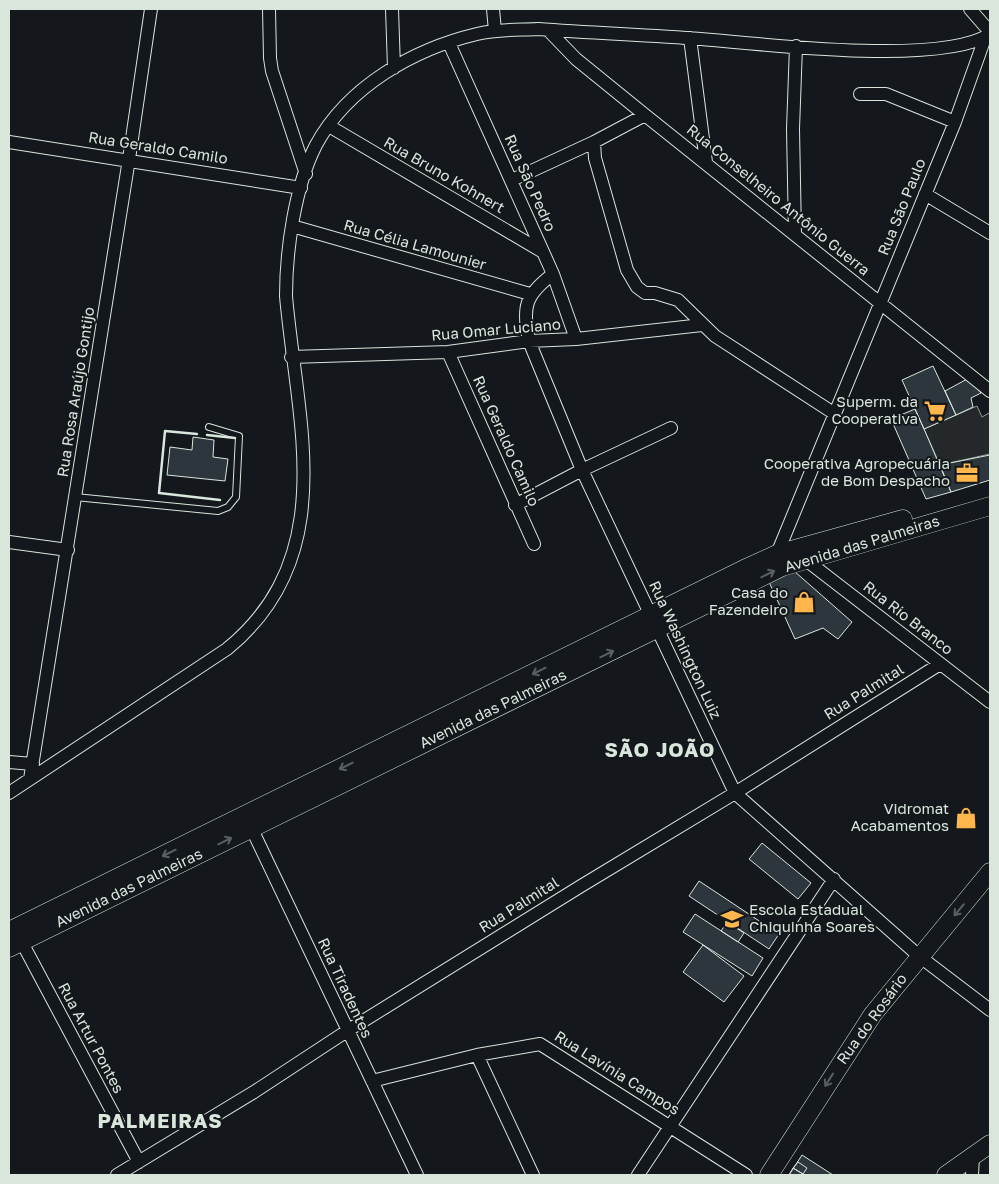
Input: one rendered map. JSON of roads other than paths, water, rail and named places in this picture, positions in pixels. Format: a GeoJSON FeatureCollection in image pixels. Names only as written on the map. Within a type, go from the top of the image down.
{"type":"FeatureCollection","features":[{"type":"Feature","properties":{"kind":"main road","name":"Avenida das Palmeiras"},"geometry":{"type":"LineString","coordinates":[[654,622],[777,554],[990,495]]}},
{"type":"Feature","properties":{"kind":"main road","name":"Avenida das Palmeiras"},"geometry":{"type":"LineString","coordinates":[[14,937],[654,622],[782,567],[990,506]]}},
{"type":"Feature","properties":{"kind":"main road","name":"Rua do Rosário"},"geometry":{"type":"LineString","coordinates":[[769,1175],[872,1014],[990,872]]}},
{"type":"Feature","properties":{"kind":"main road"},"geometry":{"type":"LineString","coordinates":[[946,1175],[990,1144]]}},
{"type":"Feature","properties":{"kind":"street","name":"Rua Rosa Araújo Gontijo"},"geometry":{"type":"LineString","coordinates":[[30,779],[68,550],[151,9]]}},
{"type":"Feature","properties":{"kind":"street"},"geometry":{"type":"LineString","coordinates":[[269,9],[272,71],[306,174]]}},
{"type":"Feature","properties":{"kind":"street"},"geometry":{"type":"LineString","coordinates":[[392,9],[394,68]]}},
{"type":"Feature","properties":{"kind":"street"},"geometry":{"type":"LineString","coordinates":[[493,9],[495,31]]}},
{"type":"Feature","properties":{"kind":"street"},"geometry":{"type":"LineString","coordinates":[[9,794],[226,649],[246,633],[275,596],[290,563],[302,508],[305,480],[286,296],[286,268],[292,226],[316,145],[344,106],[366,86],[394,68],[428,50],[478,33],[548,30],[796,46],[922,49],[964,45],[988,34],[970,9]]}},
{"type":"Feature","properties":{"kind":"street","name":"Rua Conselheiro Antônio Guerra"},"geometry":{"type":"LineString","coordinates":[[548,30],[576,59],[990,391]]}},
{"type":"Feature","properties":{"kind":"street","name":"Rua São Paulo"},"geometry":{"type":"LineString","coordinates":[[777,554],[926,194],[988,34]]}},
{"type":"Feature","properties":{"kind":"street"},"geometry":{"type":"LineString","coordinates":[[690,38],[706,162]]}},
{"type":"Feature","properties":{"kind":"street","name":"Rua São Pedro"},"geometry":{"type":"LineString","coordinates":[[448,43],[512,180],[553,274],[576,339]]}},
{"type":"Feature","properties":{"kind":"street"},"geometry":{"type":"LineString","coordinates":[[795,234],[793,148],[796,46]]}},
{"type":"Feature","properties":{"kind":"street"},"geometry":{"type":"LineString","coordinates":[[860,94],[886,94],[955,122]]}},
{"type":"Feature","properties":{"kind":"street"},"geometry":{"type":"LineString","coordinates":[[512,180],[594,142],[645,115]]}},
{"type":"Feature","properties":{"kind":"street","name":"Rua Bruno Kohnert"},"geometry":{"type":"LineString","coordinates":[[329,126],[543,252]]}},
{"type":"Feature","properties":{"kind":"street","name":"Rua Geraldo Camilo"},"geometry":{"type":"LineString","coordinates":[[9,142],[302,188]]}},
{"type":"Feature","properties":{"kind":"street"},"geometry":{"type":"LineString","coordinates":[[594,142],[595,158],[631,279],[646,293],[655,293],[678,300],[715,336],[835,414]]}},
{"type":"Feature","properties":{"kind":"street"},"geometry":{"type":"LineString","coordinates":[[926,194],[990,233]]}},
{"type":"Feature","properties":{"kind":"street","name":"Rua Célia Lamounier"},"geometry":{"type":"LineString","coordinates":[[292,226],[530,294]]}},
{"type":"Feature","properties":{"kind":"street"},"geometry":{"type":"LineString","coordinates":[[530,294],[553,274]]}},
{"type":"Feature","properties":{"kind":"street","name":"Rua Washington Luiz"},"geometry":{"type":"LineString","coordinates":[[530,294],[525,321],[529,341],[582,470],[735,794],[834,879],[919,956],[989,1007]]}},
{"type":"Feature","properties":{"kind":"street","name":"Rua Omar Luciano"},"geometry":{"type":"LineString","coordinates":[[292,357],[448,352],[529,341],[576,339],[702,325]]}},
{"type":"Feature","properties":{"kind":"street","name":"Rua Geraldo Camilo"},"geometry":{"type":"LineString","coordinates":[[448,352],[534,544]]}},
{"type":"Feature","properties":{"kind":"street"},"geometry":{"type":"LineString","coordinates":[[515,505],[582,470],[671,428]]}},
{"type":"Feature","properties":{"kind":"street"},"geometry":{"type":"LineString","coordinates":[[9,542],[68,550]]}},
{"type":"Feature","properties":{"kind":"street","name":"Rua Rio Branco"},"geometry":{"type":"LineString","coordinates":[[806,560],[990,702]]}},
{"type":"Feature","properties":{"kind":"street","name":"Rua Palmital"},"geometry":{"type":"LineString","coordinates":[[117,1175],[134,1169],[347,1031],[581,886],[735,794],[940,664]]}},
{"type":"Feature","properties":{"kind":"street"},"geometry":{"type":"LineString","coordinates":[[9,762],[33,764]]}},
{"type":"Feature","properties":{"kind":"street","name":"Rua Tiradentes"},"geometry":{"type":"LineString","coordinates":[[248,822],[416,1175]]}},
{"type":"Feature","properties":{"kind":"street"},"geometry":{"type":"LineString","coordinates":[[638,1175],[834,879]]}},
{"type":"Feature","properties":{"kind":"street","name":"Rua Artur Pontes"},"geometry":{"type":"LineString","coordinates":[[14,937],[134,1169]]}},
{"type":"Feature","properties":{"kind":"street","name":"Rua Lavínia Campos"},"geometry":{"type":"LineString","coordinates":[[372,1081],[477,1055],[540,1044],[746,1175]]}},
{"type":"Feature","properties":{"kind":"street"},"geometry":{"type":"LineString","coordinates":[[477,1055],[533,1175]]}},
{"type":"Feature","properties":{"kind":"street"},"geometry":{"type":"LineString","coordinates":[[972,1175],[973,1156]]}},
{"type":"Feature","properties":{"kind":"lane"},"geometry":{"type":"LineString","coordinates":[[75,497],[218,511],[228,507],[236,497],[239,436],[209,427]]}},
{"type":"Feature","properties":{"kind":"place","name":"Superm. da Cooperativa"},"geometry":{"type":"Point","coordinates":[935,411]}},
{"type":"Feature","properties":{"kind":"place","name":"Cooperativa Agropecuária de Bom Despacho"},"geometry":{"type":"Point","coordinates":[967,473]}},
{"type":"Feature","properties":{"kind":"place","name":"Casa do Fazendeiro"},"geometry":{"type":"Point","coordinates":[804,602]}},
{"type":"Feature","properties":{"kind":"place","name":"Vidromat Acabamentos"},"geometry":{"type":"Point","coordinates":[966,818]}},
{"type":"Feature","properties":{"kind":"place","name":"Escola Estadual Chiquinha Soares"},"geometry":{"type":"Point","coordinates":[732,919]}},
{"type":"Feature","properties":{"kind":"district","name":"SÃO JOÃO"},"geometry":{"type":"Point","coordinates":[660,750]}},
{"type":"Feature","properties":{"kind":"district","name":"PALMEIRAS"},"geometry":{"type":"Point","coordinates":[160,1121]}}]}
